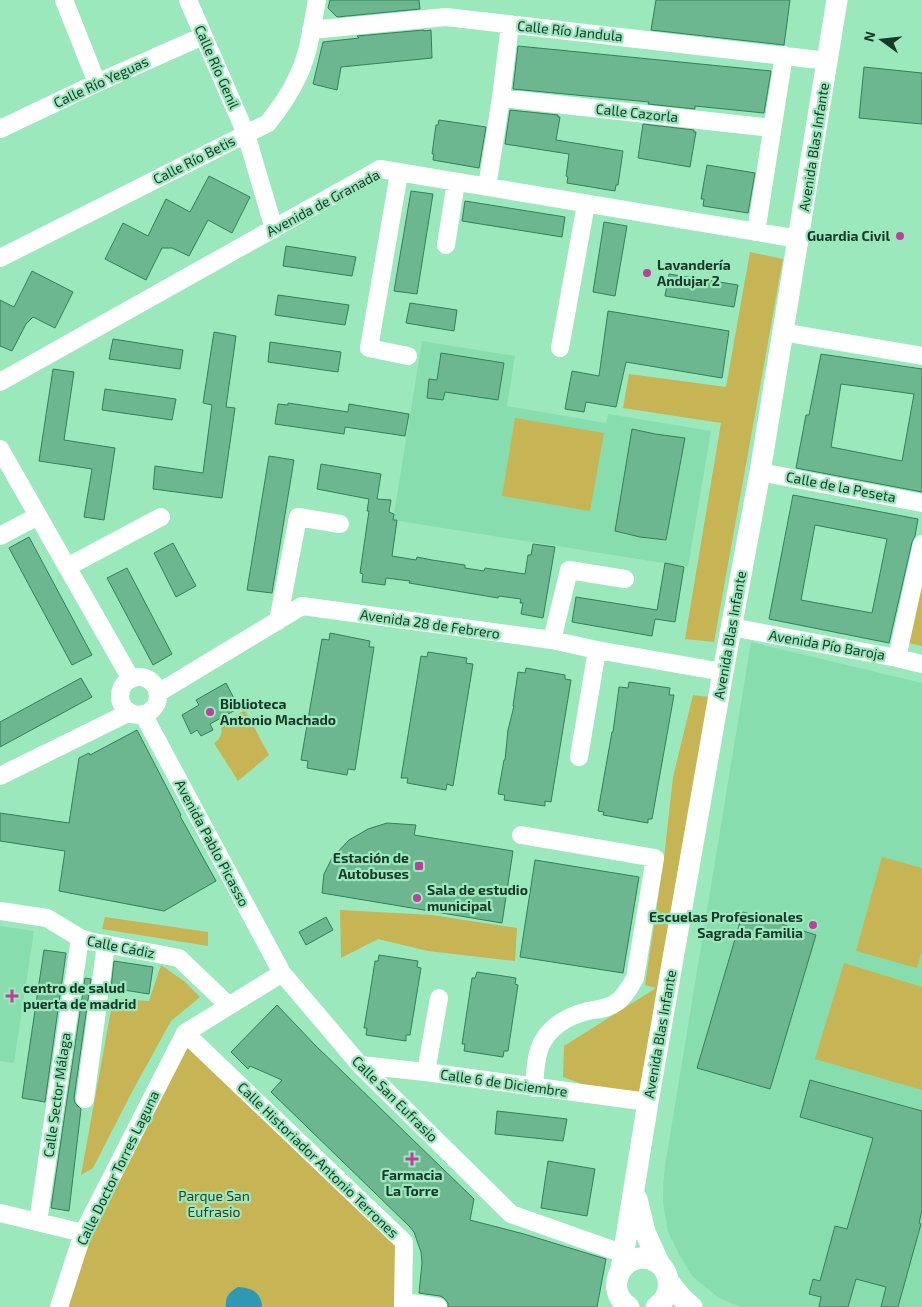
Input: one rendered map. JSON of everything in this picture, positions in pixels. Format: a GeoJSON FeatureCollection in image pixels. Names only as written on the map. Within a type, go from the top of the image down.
{"type":"FeatureCollection","features":[{"type":"Feature","properties":{"kind":"main road","name":"Avenida Blas Infante"},"geometry":{"type":"LineString","coordinates":[[623,1304],[616,1283],[623,1262],[648,1102],[760,472],[837,0]]}},
{"type":"Feature","properties":{"kind":"main road"},"geometry":{"type":"LineString","coordinates":[[635,1189],[645,1232],[664,1274],[668,1290],[661,1304],[657,1307]]}},
{"type":"Feature","properties":{"kind":"main road"},"geometry":{"type":"LineString","coordinates":[[623,1262],[628,1263],[639,1259],[648,1259],[664,1274],[682,1298],[692,1307]]}},
{"type":"Feature","properties":{"kind":"street"},"geometry":{"type":"LineString","coordinates":[[64,0],[97,83]]}},
{"type":"Feature","properties":{"kind":"street","name":"Calle Río Genil"},"geometry":{"type":"LineString","coordinates":[[188,0],[246,134],[274,229]]}},
{"type":"Feature","properties":{"kind":"street","name":"Calle Río Betis"},"geometry":{"type":"LineString","coordinates":[[0,258],[268,123],[282,105],[297,79],[309,43],[317,0]]}},
{"type":"Feature","properties":{"kind":"street","name":"Calle Río Jandula"},"geometry":{"type":"LineString","coordinates":[[311,30],[446,17],[828,61]]}},
{"type":"Feature","properties":{"kind":"street"},"geometry":{"type":"LineString","coordinates":[[487,187],[510,24]]}},
{"type":"Feature","properties":{"kind":"street","name":"Calle Río Yeguas"},"geometry":{"type":"LineString","coordinates":[[0,129],[203,36]]}},
{"type":"Feature","properties":{"kind":"street"},"geometry":{"type":"LineString","coordinates":[[756,232],[784,56]]}},
{"type":"Feature","properties":{"kind":"street","name":"Calle Cazorla"},"geometry":{"type":"LineString","coordinates":[[501,98],[772,128]]}},
{"type":"Feature","properties":{"kind":"street","name":"Avenida de Granada"},"geometry":{"type":"LineString","coordinates":[[0,382],[380,169],[799,239]]}},
{"type":"Feature","properties":{"kind":"street"},"geometry":{"type":"LineString","coordinates":[[399,172],[368,348],[408,356]]}},
{"type":"Feature","properties":{"kind":"street"},"geometry":{"type":"LineString","coordinates":[[446,245],[456,182]]}},
{"type":"Feature","properties":{"kind":"street"},"geometry":{"type":"LineString","coordinates":[[560,348],[586,204]]}},
{"type":"Feature","properties":{"kind":"street"},"geometry":{"type":"LineString","coordinates":[[782,332],[922,356]]}},
{"type":"Feature","properties":{"kind":"street"},"geometry":{"type":"LineString","coordinates":[[0,449],[131,678]]}},
{"type":"Feature","properties":{"kind":"street","name":"Calle de la Peseta"},"geometry":{"type":"LineString","coordinates":[[760,472],[922,503]]}},
{"type":"Feature","properties":{"kind":"street"},"geometry":{"type":"LineString","coordinates":[[0,536],[38,516]]}},
{"type":"Feature","properties":{"kind":"street"},"geometry":{"type":"LineString","coordinates":[[67,567],[161,516]]}},
{"type":"Feature","properties":{"kind":"street"},"geometry":{"type":"LineString","coordinates":[[278,621],[298,517],[340,524]]}},
{"type":"Feature","properties":{"kind":"street"},"geometry":{"type":"LineString","coordinates":[[897,658],[922,544]]}},
{"type":"Feature","properties":{"kind":"street"},"geometry":{"type":"LineString","coordinates":[[552,640],[568,570],[625,579]]}},
{"type":"Feature","properties":{"kind":"street","name":"Avenida 28 de Febrero"},"geometry":{"type":"LineString","coordinates":[[158,693],[302,606],[552,640],[597,650],[723,672]]}},
{"type":"Feature","properties":{"kind":"street","name":"Avenida Pío Baroja"},"geometry":{"type":"LineString","coordinates":[[731,628],[922,664]]}},
{"type":"Feature","properties":{"kind":"street"},"geometry":{"type":"LineString","coordinates":[[579,757],[597,650]]}},
{"type":"Feature","properties":{"kind":"street"},"geometry":{"type":"LineString","coordinates":[[0,776],[140,717],[152,709],[156,704],[158,693],[153,682],[136,677],[131,678],[122,687],[120,698],[125,709],[140,717]]}},
{"type":"Feature","properties":{"kind":"street","name":"Avenida Pablo Picasso"},"geometry":{"type":"LineString","coordinates":[[140,717],[282,973]]}},
{"type":"Feature","properties":{"kind":"street"},"geometry":{"type":"LineString","coordinates":[[521,835],[655,858],[635,978],[630,988],[616,1003],[604,1009],[577,1014],[557,1024],[546,1035],[539,1049],[534,1088]]}},
{"type":"Feature","properties":{"kind":"street","name":"Calle Cádiz"},"geometry":{"type":"LineString","coordinates":[[0,912],[47,918],[80,938],[179,958],[229,1006]]}},
{"type":"Feature","properties":{"kind":"street"},"geometry":{"type":"LineString","coordinates":[[0,924],[11,926],[27,915]]}},
{"type":"Feature","properties":{"kind":"street","name":"Calle Sector Málaga"},"geometry":{"type":"LineString","coordinates":[[38,1222],[80,938]]}},
{"type":"Feature","properties":{"kind":"street"},"geometry":{"type":"LineString","coordinates":[[85,1099],[106,944]]}},
{"type":"Feature","properties":{"kind":"street"},"geometry":{"type":"LineString","coordinates":[[185,1033],[282,973]]}},
{"type":"Feature","properties":{"kind":"street","name":"Calle San Eufrasio"},"geometry":{"type":"LineString","coordinates":[[282,973],[360,1065],[511,1214],[623,1262]]}},
{"type":"Feature","properties":{"kind":"street"},"geometry":{"type":"LineString","coordinates":[[426,1072],[439,998]]}},
{"type":"Feature","properties":{"kind":"street","name":"Calle Doctor Torres Laguna"},"geometry":{"type":"LineString","coordinates":[[59,1307],[83,1233],[185,1033]]}},
{"type":"Feature","properties":{"kind":"street","name":"Calle Historiador Antonio Terrones"},"geometry":{"type":"LineString","coordinates":[[185,1033],[404,1242],[404,1304]]}},
{"type":"Feature","properties":{"kind":"street","name":"Calle 6 de Diciembre"},"geometry":{"type":"LineString","coordinates":[[360,1065],[648,1102]]}},
{"type":"Feature","properties":{"kind":"street"},"geometry":{"type":"LineString","coordinates":[[0,1213],[83,1233]]}},
{"type":"Feature","properties":{"kind":"street"},"geometry":{"type":"LineString","coordinates":[[404,1304],[438,1307]]}},
{"type":"Feature","properties":{"kind":"shaded area"},"geometry":{"type":"Polygon","coordinates":[[[422,341],[515,356],[507,406],[606,423],[608,414],[711,431],[688,567],[393,520],[422,341]]]}},
{"type":"Feature","properties":{"kind":"shaded area","name":"Escuelas Profesionales Sagrada Familia"},"geometry":{"type":"Polygon","coordinates":[[[751,642],[922,683],[922,1307],[741,1307],[719,1298],[692,1276],[668,1232],[663,1203],[665,1166],[751,642]]]}},
{"type":"Feature","properties":{"kind":"shaded area","name":"centro de salud puerta de madrid"},"geometry":{"type":"Polygon","coordinates":[[[0,926],[34,931],[14,1063],[0,1061],[0,926]]]}},
{"type":"Feature","properties":{"kind":"green space"},"geometry":{"type":"Polygon","coordinates":[[[750,252],[783,259],[714,642],[685,639],[721,423],[623,408],[629,374],[726,387],[750,252]]]}},
{"type":"Feature","properties":{"kind":"green space"},"geometry":{"type":"Polygon","coordinates":[[[515,418],[604,433],[590,511],[502,496],[515,418]]]}},
{"type":"Feature","properties":{"kind":"green space"},"geometry":{"type":"Polygon","coordinates":[[[922,564],[922,646],[904,642],[922,564]]]}},
{"type":"Feature","properties":{"kind":"green space"},"geometry":{"type":"Polygon","coordinates":[[[693,695],[709,697],[657,988],[643,1095],[585,1085],[563,1077],[564,1046],[656,988],[645,985],[664,858],[673,777],[693,695]]]}},
{"type":"Feature","properties":{"kind":"green space"},"geometry":{"type":"Polygon","coordinates":[[[245,710],[269,755],[238,781],[214,743],[221,735],[221,724],[245,710]]]}},
{"type":"Feature","properties":{"kind":"green space"},"geometry":{"type":"Polygon","coordinates":[[[882,857],[922,868],[922,950],[917,968],[856,951],[882,857]]]}},
{"type":"Feature","properties":{"kind":"green space"},"geometry":{"type":"Polygon","coordinates":[[[340,910],[432,915],[517,928],[515,961],[428,951],[378,939],[341,958],[340,910]]]}},
{"type":"Feature","properties":{"kind":"green space"},"geometry":{"type":"Polygon","coordinates":[[[105,917],[208,932],[208,946],[102,929],[105,917]]]}},
{"type":"Feature","properties":{"kind":"green space"},"geometry":{"type":"Polygon","coordinates":[[[844,963],[922,987],[922,1090],[815,1059],[844,963]]]}},
{"type":"Feature","properties":{"kind":"green space"},"geometry":{"type":"Polygon","coordinates":[[[161,965],[185,982],[200,997],[171,1021],[93,1168],[81,1175],[113,999],[149,1001],[161,965]]]}},
{"type":"Feature","properties":{"kind":"green space","name":"Parque San Eufrasio"},"geometry":{"type":"Polygon","coordinates":[[[185,1033],[404,1242],[403,1307],[59,1307],[83,1233],[185,1033]]]}},
{"type":"Feature","properties":{"kind":"water"},"geometry":{"type":"Polygon","coordinates":[[[238,1287],[248,1288],[258,1294],[262,1307],[226,1307],[228,1295],[238,1287]]]}},
{"type":"Feature","properties":{"kind":"building"},"geometry":{"type":"Polygon","coordinates":[[[330,0],[419,0],[420,9],[337,17],[328,8],[330,0]]]}},
{"type":"Feature","properties":{"kind":"building"},"geometry":{"type":"Polygon","coordinates":[[[656,0],[790,0],[784,45],[651,30],[656,0]]]}},
{"type":"Feature","properties":{"kind":"building"},"geometry":{"type":"Polygon","coordinates":[[[431,30],[432,58],[341,67],[337,90],[313,84],[323,42],[359,38],[357,36],[431,30]]]}},
{"type":"Feature","properties":{"kind":"building"},"geometry":{"type":"Polygon","coordinates":[[[518,46],[771,71],[764,113],[695,106],[695,109],[648,104],[649,102],[513,89],[518,46]]]}},
{"type":"Feature","properties":{"kind":"building"},"geometry":{"type":"Polygon","coordinates":[[[864,67],[922,73],[922,124],[859,118],[864,67]]]}},
{"type":"Feature","properties":{"kind":"building"},"geometry":{"type":"Polygon","coordinates":[[[510,110],[558,115],[560,117],[556,140],[623,151],[618,185],[616,185],[615,191],[567,183],[569,154],[505,144],[510,110]]]}},
{"type":"Feature","properties":{"kind":"building"},"geometry":{"type":"Polygon","coordinates":[[[439,120],[486,127],[479,168],[433,160],[434,154],[432,154],[436,125],[438,125],[439,120]]]}},
{"type":"Feature","properties":{"kind":"building"},"geometry":{"type":"Polygon","coordinates":[[[643,124],[694,130],[696,132],[690,167],[638,158],[643,124]]]}},
{"type":"Feature","properties":{"kind":"building"},"geometry":{"type":"Polygon","coordinates":[[[707,165],[755,173],[748,213],[703,206],[704,199],[701,199],[707,165]]]}},
{"type":"Feature","properties":{"kind":"building"},"geometry":{"type":"Polygon","coordinates":[[[209,176],[250,197],[232,233],[208,220],[189,256],[172,248],[162,248],[146,280],[105,259],[123,223],[148,236],[166,199],[190,212],[209,176]]]}},
{"type":"Feature","properties":{"kind":"building"},"geometry":{"type":"Polygon","coordinates":[[[411,191],[433,194],[417,294],[394,291],[411,191]]]}},
{"type":"Feature","properties":{"kind":"building"},"geometry":{"type":"Polygon","coordinates":[[[465,201],[565,217],[562,237],[462,221],[465,201]]]}},
{"type":"Feature","properties":{"kind":"building"},"geometry":{"type":"Polygon","coordinates":[[[604,222],[627,226],[615,296],[593,292],[604,222]]]}},
{"type":"Feature","properties":{"kind":"building"},"geometry":{"type":"Polygon","coordinates":[[[286,246],[356,257],[352,276],[283,266],[286,246]]]}},
{"type":"Feature","properties":{"kind":"building"},"geometry":{"type":"Polygon","coordinates":[[[32,271],[73,292],[55,328],[33,317],[26,324],[12,351],[0,346],[0,300],[14,307],[32,271]]]}},
{"type":"Feature","properties":{"kind":"building"},"geometry":{"type":"Polygon","coordinates":[[[669,274],[738,285],[734,307],[665,296],[669,274]]]}},
{"type":"Feature","properties":{"kind":"building"},"geometry":{"type":"Polygon","coordinates":[[[278,295],[349,305],[345,325],[275,315],[278,295]]]}},
{"type":"Feature","properties":{"kind":"building"},"geometry":{"type":"Polygon","coordinates":[[[410,303],[457,310],[454,331],[406,323],[410,303]]]}},
{"type":"Feature","properties":{"kind":"building"},"geometry":{"type":"Polygon","coordinates":[[[608,311],[729,331],[722,378],[626,362],[616,407],[586,402],[584,412],[565,409],[572,371],[599,376],[608,311]]]}},
{"type":"Feature","properties":{"kind":"building"},"geometry":{"type":"Polygon","coordinates":[[[214,332],[236,336],[226,407],[235,408],[222,498],[153,489],[155,466],[203,473],[212,405],[203,403],[214,332]]]}},
{"type":"Feature","properties":{"kind":"building"},"geometry":{"type":"Polygon","coordinates":[[[113,339],[183,350],[180,369],[109,359],[113,339]]]}},
{"type":"Feature","properties":{"kind":"building"},"geometry":{"type":"Polygon","coordinates":[[[270,342],[341,352],[338,372],[268,362],[270,342]]]}},
{"type":"Feature","properties":{"kind":"building"},"geometry":{"type":"Polygon","coordinates":[[[441,353],[504,363],[498,400],[445,392],[443,400],[427,398],[429,379],[437,380],[441,353]]]}},
{"type":"Feature","properties":{"kind":"building"},"geometry":{"type":"Polygon","coordinates":[[[821,354],[922,369],[922,492],[796,468],[806,415],[809,415],[821,354]],[[841,384],[831,447],[902,461],[914,394],[841,384]]]}},
{"type":"Feature","properties":{"kind":"building"},"geometry":{"type":"Polygon","coordinates":[[[53,369],[74,372],[64,440],[115,448],[104,520],[84,517],[92,469],[39,461],[53,369]]]}},
{"type":"Feature","properties":{"kind":"building"},"geometry":{"type":"Polygon","coordinates":[[[105,389],[176,399],[172,420],[102,410],[105,389]]]}},
{"type":"Feature","properties":{"kind":"building"},"geometry":{"type":"Polygon","coordinates":[[[288,403],[348,412],[349,404],[409,414],[405,436],[345,427],[344,434],[275,424],[278,404],[288,405],[288,403]]]}},
{"type":"Feature","properties":{"kind":"building"},"geometry":{"type":"Polygon","coordinates":[[[632,429],[685,438],[666,540],[640,537],[615,531],[632,429]]]}},
{"type":"Feature","properties":{"kind":"building"},"geometry":{"type":"Polygon","coordinates":[[[269,456],[294,460],[272,593],[247,590],[269,456]]]}},
{"type":"Feature","properties":{"kind":"building"},"geometry":{"type":"Polygon","coordinates":[[[321,464],[381,474],[377,499],[391,500],[389,512],[394,514],[393,520],[397,520],[392,556],[416,560],[417,557],[465,565],[465,568],[484,571],[485,568],[525,574],[528,555],[531,555],[533,544],[555,547],[543,618],[521,614],[523,603],[520,603],[521,599],[499,596],[498,598],[386,578],[385,585],[362,582],[363,574],[360,573],[369,499],[317,489],[321,464]]]}},
{"type":"Feature","properties":{"kind":"building"},"geometry":{"type":"Polygon","coordinates":[[[793,495],[918,519],[889,643],[769,619],[793,495]],[[815,525],[801,600],[872,613],[887,539],[815,525]]]}},
{"type":"Feature","properties":{"kind":"building"},"geometry":{"type":"Polygon","coordinates":[[[29,537],[92,655],[72,665],[9,548],[29,537]]]}},
{"type":"Feature","properties":{"kind":"building"},"geometry":{"type":"Polygon","coordinates":[[[173,543],[196,586],[176,597],[154,553],[173,543]]]}},
{"type":"Feature","properties":{"kind":"building"},"geometry":{"type":"Polygon","coordinates":[[[665,563],[684,567],[675,622],[655,619],[652,636],[572,622],[576,597],[657,610],[665,563]]]}},
{"type":"Feature","properties":{"kind":"building"},"geometry":{"type":"Polygon","coordinates":[[[127,568],[172,654],[153,665],[107,578],[127,568]]]}},
{"type":"Feature","properties":{"kind":"building"},"geometry":{"type":"Polygon","coordinates":[[[330,633],[370,641],[369,647],[374,647],[355,770],[348,769],[347,775],[307,768],[308,761],[301,760],[322,639],[329,640],[330,633]]]}},
{"type":"Feature","properties":{"kind":"building"},"geometry":{"type":"Polygon","coordinates":[[[428,652],[467,658],[466,663],[473,664],[453,786],[447,784],[446,790],[407,783],[408,778],[401,778],[421,656],[427,657],[428,652]]]}},
{"type":"Feature","properties":{"kind":"building"},"geometry":{"type":"Polygon","coordinates":[[[526,668],[565,675],[565,679],[571,680],[551,802],[545,801],[545,806],[504,800],[505,795],[498,794],[505,760],[508,730],[514,706],[518,672],[525,673],[526,668]]]}},
{"type":"Feature","properties":{"kind":"building"},"geometry":{"type":"Polygon","coordinates":[[[81,678],[92,697],[0,747],[0,722],[81,678]]]}},
{"type":"Feature","properties":{"kind":"building"},"geometry":{"type":"Polygon","coordinates":[[[629,682],[670,688],[669,695],[674,695],[652,819],[648,819],[648,823],[603,815],[604,812],[598,811],[613,732],[619,687],[628,688],[629,682]]]}},
{"type":"Feature","properties":{"kind":"building","name":"Biblioteca Antonio Machado"},"geometry":{"type":"Polygon","coordinates":[[[226,683],[239,708],[210,724],[213,730],[201,736],[197,730],[191,734],[182,715],[199,705],[196,700],[226,683]]]}},
{"type":"Feature","properties":{"kind":"building"},"geometry":{"type":"Polygon","coordinates":[[[137,730],[180,816],[216,881],[164,911],[59,891],[65,851],[0,841],[0,813],[69,823],[79,758],[89,753],[90,755],[137,730]]]}},
{"type":"Feature","properties":{"kind":"building","name":"Estación de Autobuses"},"geometry":{"type":"Polygon","coordinates":[[[387,823],[416,825],[414,835],[513,851],[502,923],[322,893],[324,874],[332,858],[349,840],[368,829],[387,823]]]}},
{"type":"Feature","properties":{"kind":"building"},"geometry":{"type":"Polygon","coordinates":[[[535,860],[639,877],[623,973],[520,957],[535,860]]]}},
{"type":"Feature","properties":{"kind":"building"},"geometry":{"type":"Polygon","coordinates":[[[743,912],[816,935],[770,1089],[697,1068],[743,912]]]}},
{"type":"Feature","properties":{"kind":"building"},"geometry":{"type":"Polygon","coordinates":[[[326,917],[333,930],[306,945],[299,932],[326,917]]]}},
{"type":"Feature","properties":{"kind":"building"},"geometry":{"type":"Polygon","coordinates":[[[44,950],[66,953],[45,1102],[22,1098],[44,950]]]}},
{"type":"Feature","properties":{"kind":"building"},"geometry":{"type":"Polygon","coordinates":[[[379,955],[418,961],[417,967],[421,968],[410,1035],[406,1035],[406,1041],[366,1035],[367,1028],[364,1028],[375,961],[378,961],[379,955]]]}},
{"type":"Feature","properties":{"kind":"building"},"geometry":{"type":"Polygon","coordinates":[[[114,961],[153,967],[149,994],[111,988],[114,961]]]}},
{"type":"Feature","properties":{"kind":"building"},"geometry":{"type":"Polygon","coordinates":[[[477,972],[516,978],[515,984],[518,985],[508,1051],[504,1051],[503,1057],[464,1051],[465,1044],[462,1044],[472,978],[475,978],[477,972]]]}},
{"type":"Feature","properties":{"kind":"building"},"geometry":{"type":"Polygon","coordinates":[[[85,978],[91,979],[74,1098],[75,1103],[81,1109],[69,1211],[51,1208],[85,978]]]}},
{"type":"Feature","properties":{"kind":"building"},"geometry":{"type":"Polygon","coordinates":[[[277,1005],[315,1045],[474,1199],[470,1220],[606,1259],[597,1307],[448,1307],[448,1303],[440,1296],[419,1293],[422,1263],[421,1252],[414,1232],[271,1092],[282,1080],[250,1066],[248,1069],[231,1052],[277,1005]]]}},
{"type":"Feature","properties":{"kind":"building"},"geometry":{"type":"Polygon","coordinates":[[[810,1080],[922,1111],[922,1210],[919,1223],[921,1224],[898,1307],[881,1307],[886,1287],[856,1279],[848,1307],[819,1307],[821,1297],[809,1294],[813,1279],[820,1281],[835,1226],[847,1229],[873,1138],[800,1117],[810,1080]]]}},
{"type":"Feature","properties":{"kind":"building"},"geometry":{"type":"Polygon","coordinates":[[[497,1111],[567,1119],[563,1141],[495,1134],[497,1111]]]}},
{"type":"Feature","properties":{"kind":"building"},"geometry":{"type":"Polygon","coordinates":[[[548,1161],[595,1169],[587,1216],[541,1208],[548,1161]]]}},
{"type":"Feature","properties":{"kind":"place","name":"Guardia Civil"},"geometry":{"type":"Point","coordinates":[900,236]}},
{"type":"Feature","properties":{"kind":"place","name":"Lavandería Andujar 2"},"geometry":{"type":"Point","coordinates":[647,273]}},
{"type":"Feature","properties":{"kind":"place","name":"Biblioteca Antonio Machado"},"geometry":{"type":"Point","coordinates":[210,712]}},
{"type":"Feature","properties":{"kind":"place","name":"Estación de Autobuses"},"geometry":{"type":"Point","coordinates":[419,866]}},
{"type":"Feature","properties":{"kind":"place","name":"Sala de estudio municipal"},"geometry":{"type":"Point","coordinates":[417,898]}},
{"type":"Feature","properties":{"kind":"place","name":"Escuelas Profesionales Sagrada Familia"},"geometry":{"type":"Point","coordinates":[813,925]}},
{"type":"Feature","properties":{"kind":"place","name":"centro de salud puerta de madrid"},"geometry":{"type":"Point","coordinates":[12,996]}},
{"type":"Feature","properties":{"kind":"place","name":"Farmacia La Torre"},"geometry":{"type":"Point","coordinates":[412,1159]}}]}
